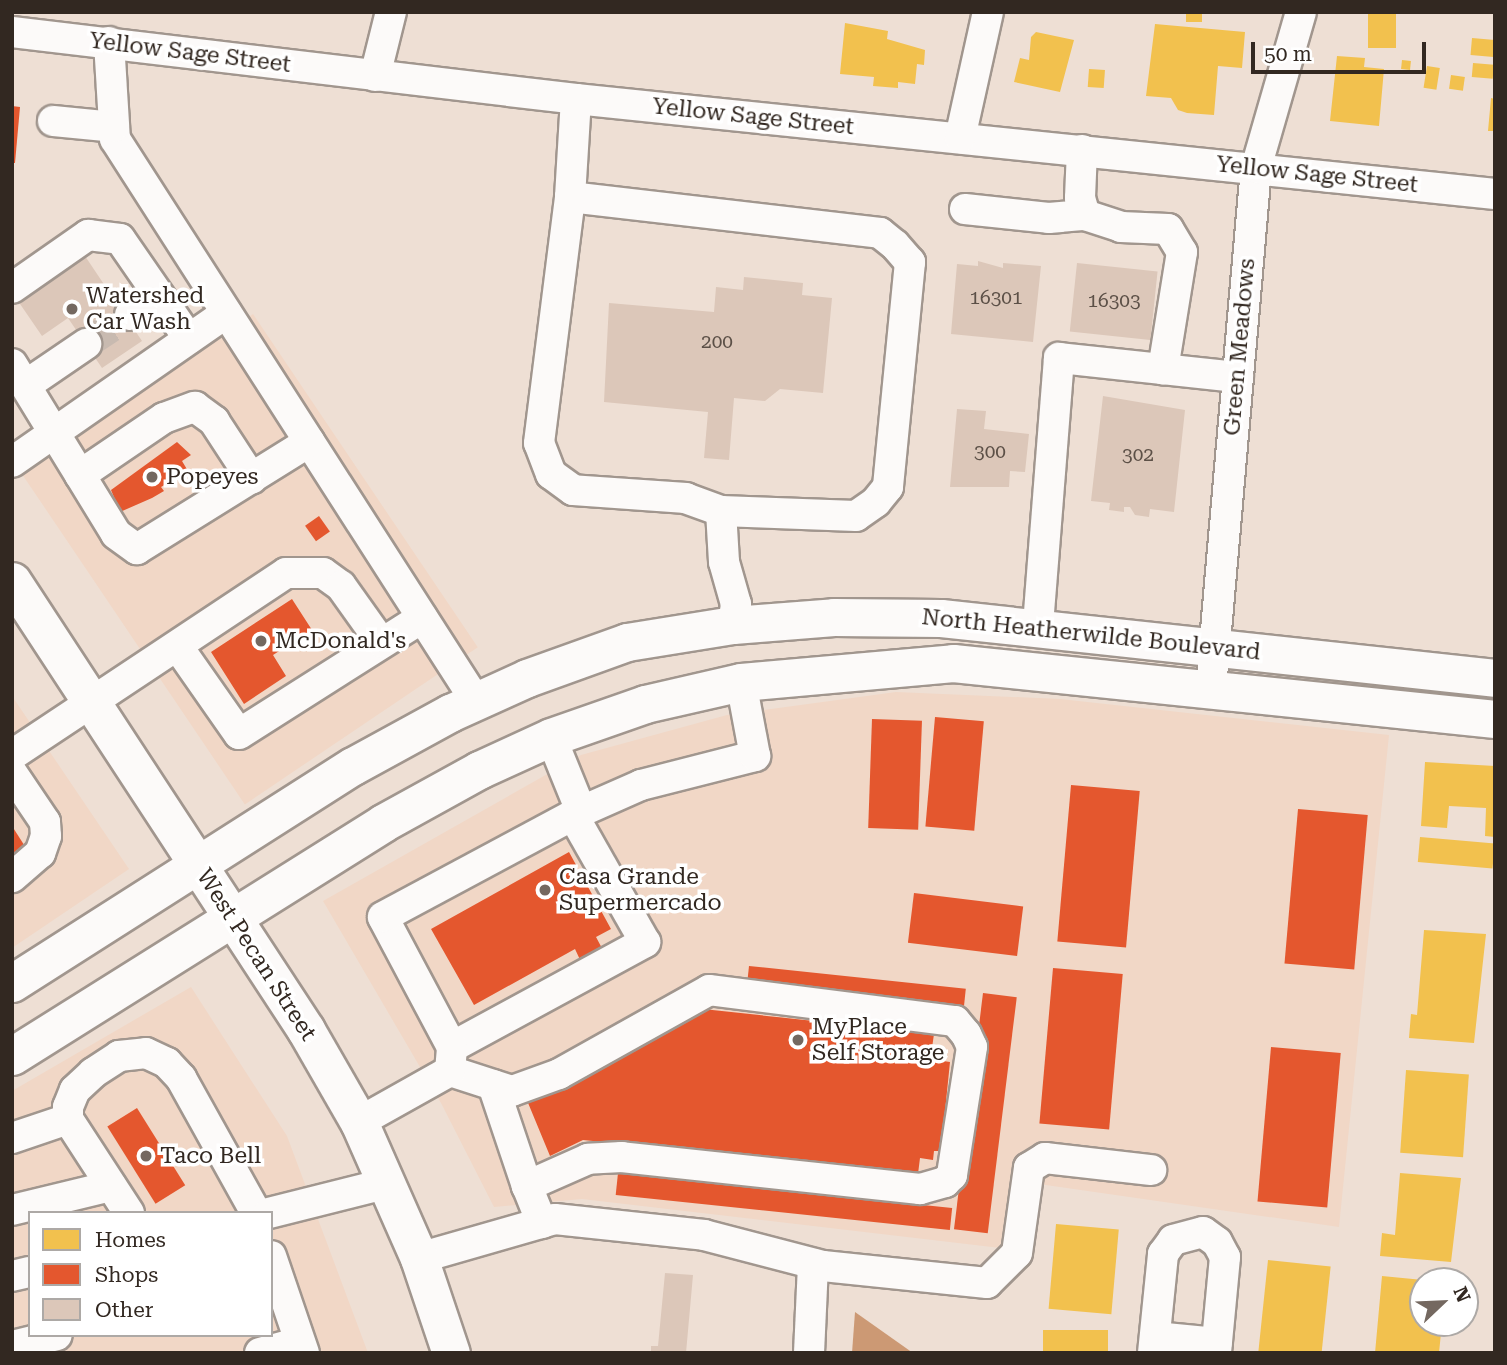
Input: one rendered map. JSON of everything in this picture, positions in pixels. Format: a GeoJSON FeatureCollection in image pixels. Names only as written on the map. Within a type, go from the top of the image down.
{"type":"FeatureCollection","features":[{"type":"Feature","properties":{"kind":"main road","name":"West Pecan Street"},"geometry":{"type":"LineString","coordinates":[[12,581],[306,1030],[359,1122],[419,1258],[451,1353]]}},
{"type":"Feature","properties":{"kind":"main road","name":"North Heatherwilde Boulevard"},"geometry":{"type":"LineString","coordinates":[[12,983],[353,766],[476,701],[627,642],[733,625],[834,617],[1038,625],[1495,678]]}},
{"type":"Feature","properties":{"kind":"main road"},"geometry":{"type":"LineString","coordinates":[[733,625],[741,682]]}},
{"type":"Feature","properties":{"kind":"main road","name":"North Heatherwilde Boulevard"},"geometry":{"type":"LineString","coordinates":[[12,1056],[383,823],[551,737],[645,704],[741,682],[953,663],[1495,719]]}},
{"type":"Feature","properties":{"kind":"street"},"geometry":{"type":"LineString","coordinates":[[375,76],[391,12]]}},
{"type":"Feature","properties":{"kind":"street"},"geometry":{"type":"LineString","coordinates":[[960,138],[988,12]]}},
{"type":"Feature","properties":{"kind":"street","name":"Green Meadows"},"geometry":{"type":"LineString","coordinates":[[1211,688],[1256,168],[1301,12]]}},
{"type":"Feature","properties":{"kind":"street","name":"Yellow Sage Street"},"geometry":{"type":"LineString","coordinates":[[12,32],[576,99],[1495,194]]}},
{"type":"Feature","properties":{"kind":"street"},"geometry":{"type":"LineString","coordinates":[[109,42],[115,139],[476,701]]}},
{"type":"Feature","properties":{"kind":"street"},"geometry":{"type":"LineString","coordinates":[[570,197],[880,233],[909,262],[888,487],[877,502],[856,516],[721,511],[686,498],[573,490],[551,474],[539,443],[570,197],[576,99]]}},
{"type":"Feature","properties":{"kind":"street"},"geometry":{"type":"LineString","coordinates":[[53,121],[114,127]]}},
{"type":"Feature","properties":{"kind":"street"},"geometry":{"type":"LineString","coordinates":[[1082,150],[1080,198],[1085,215]]}},
{"type":"Feature","properties":{"kind":"street"},"geometry":{"type":"LineString","coordinates":[[965,209],[1049,219],[1085,215],[1121,227],[1168,229],[1182,252],[1163,369]]}},
{"type":"Feature","properties":{"kind":"street"},"geometry":{"type":"LineString","coordinates":[[12,288],[88,235],[120,239],[189,339]]}},
{"type":"Feature","properties":{"kind":"street"},"geometry":{"type":"LineString","coordinates":[[130,315],[158,295]]}},
{"type":"Feature","properties":{"kind":"street"},"geometry":{"type":"LineString","coordinates":[[12,462],[226,313]]}},
{"type":"Feature","properties":{"kind":"street"},"geometry":{"type":"LineString","coordinates":[[86,344],[19,375],[116,534],[137,549],[309,442]]}},
{"type":"Feature","properties":{"kind":"street"},"geometry":{"type":"LineString","coordinates":[[1038,625],[1059,358],[1238,377]]}},
{"type":"Feature","properties":{"kind":"street"},"geometry":{"type":"LineString","coordinates":[[79,475],[164,418],[195,407],[214,421],[252,478]]}},
{"type":"Feature","properties":{"kind":"street"},"geometry":{"type":"LineString","coordinates":[[721,511],[724,562],[736,604],[733,625]]}},
{"type":"Feature","properties":{"kind":"street"},"geometry":{"type":"LineString","coordinates":[[12,755],[92,700],[178,647],[273,579],[305,572],[323,573],[341,586],[381,642]]}},
{"type":"Feature","properties":{"kind":"street"},"geometry":{"type":"LineString","coordinates":[[178,647],[239,734],[422,618]]}},
{"type":"Feature","properties":{"kind":"street"},"geometry":{"type":"LineString","coordinates":[[527,1186],[588,1159],[622,1157],[920,1189],[945,1181],[951,1175],[972,1047],[955,1021],[709,990],[559,1074],[512,1091],[493,1085],[451,1059],[383,917],[577,813],[641,785],[755,756],[741,682]]}},
{"type":"Feature","properties":{"kind":"street"},"geometry":{"type":"LineString","coordinates":[[359,1122],[451,1059],[645,942],[577,813],[551,737]]}},
{"type":"Feature","properties":{"kind":"street"},"geometry":{"type":"LineString","coordinates":[[12,773],[45,822],[46,836],[40,853],[12,877]]}},
{"type":"Feature","properties":{"kind":"street"},"geometry":{"type":"LineString","coordinates":[[128,1211],[68,1119],[75,1090],[119,1056],[146,1053],[167,1063],[181,1079],[255,1211]]}},
{"type":"Feature","properties":{"kind":"street"},"geometry":{"type":"LineString","coordinates":[[493,1085],[542,1223]]}},
{"type":"Feature","properties":{"kind":"street"},"geometry":{"type":"LineString","coordinates":[[12,1138],[68,1119]]}},
{"type":"Feature","properties":{"kind":"street"},"geometry":{"type":"LineString","coordinates":[[419,1258],[555,1219],[704,1235],[813,1264],[987,1283],[1017,1253],[1029,1168],[1045,1158],[1151,1170]]}},
{"type":"Feature","properties":{"kind":"street"},"geometry":{"type":"LineString","coordinates":[[273,1212],[388,1184]]}},
{"type":"Feature","properties":{"kind":"street"},"geometry":{"type":"LineString","coordinates":[[12,1210],[111,1186]]}},
{"type":"Feature","properties":{"kind":"street"},"geometry":{"type":"LineString","coordinates":[[1203,1233],[1217,1242],[1225,1257],[1217,1348],[1154,1345],[1163,1254],[1173,1240],[1203,1233]]}},
{"type":"Feature","properties":{"kind":"street"},"geometry":{"type":"LineString","coordinates":[[809,1353],[813,1264]]}},
{"type":"Feature","properties":{"kind":"street"},"geometry":{"type":"LineString","coordinates":[[260,1353],[302,1347],[274,1273]]}},
{"type":"Feature","properties":{"kind":"street"},"geometry":{"type":"LineString","coordinates":[[12,1346],[49,1337]]}},
{"type":"Feature","properties":{"kind":"shaded area"},"geometry":{"type":"Polygon","coordinates":[[[253,314],[478,647],[245,804],[20,471],[253,314]]]}},
{"type":"Feature","properties":{"kind":"shaded area"},"geometry":{"type":"Polygon","coordinates":[[[896,692],[1060,699],[1389,735],[1339,1227],[1018,1181],[1009,1249],[582,1199],[494,1207],[441,1103],[323,901],[581,755],[727,715],[896,692]]]}},
{"type":"Feature","properties":{"kind":"shaded area"},"geometry":{"type":"Polygon","coordinates":[[[12,696],[129,869],[12,948],[12,696]]]}},
{"type":"Feature","properties":{"kind":"shaded area"},"geometry":{"type":"Polygon","coordinates":[[[191,987],[287,1136],[368,1353],[12,1353],[12,1091],[191,987]]]}},
{"type":"Feature","properties":{"kind":"shaded area"},"geometry":{"type":"Polygon","coordinates":[[[855,1312],[913,1353],[852,1353],[855,1312]]]}},
{"type":"Feature","properties":{"kind":"building: Homes"},"geometry":{"type":"Polygon","coordinates":[[[1186,12],[1202,12],[1202,22],[1186,22],[1186,12]]]}},
{"type":"Feature","properties":{"kind":"building: Homes"},"geometry":{"type":"Polygon","coordinates":[[[1368,12],[1396,12],[1396,48],[1368,48],[1368,12]]]}},
{"type":"Feature","properties":{"kind":"building: Homes"},"geometry":{"type":"Polygon","coordinates":[[[845,23],[888,31],[887,39],[925,50],[924,65],[917,64],[915,84],[898,82],[898,88],[873,86],[874,77],[840,74],[845,23]]]}},
{"type":"Feature","properties":{"kind":"building: Homes"},"geometry":{"type":"Polygon","coordinates":[[[1155,24],[1245,32],[1242,68],[1218,66],[1214,115],[1187,113],[1178,110],[1171,98],[1146,96],[1155,24]]]}},
{"type":"Feature","properties":{"kind":"building: Homes"},"geometry":{"type":"Polygon","coordinates":[[[1036,32],[1074,40],[1060,92],[1014,82],[1020,58],[1029,60],[1031,37],[1036,32]]]}},
{"type":"Feature","properties":{"kind":"building: Homes"},"geometry":{"type":"Polygon","coordinates":[[[1472,38],[1495,40],[1493,57],[1471,55],[1472,38]]]}},
{"type":"Feature","properties":{"kind":"building: Homes"},"geometry":{"type":"Polygon","coordinates":[[[1337,56],[1365,58],[1364,67],[1384,69],[1379,126],[1330,121],[1337,56]]]}},
{"type":"Feature","properties":{"kind":"building: Homes"},"geometry":{"type":"Polygon","coordinates":[[[1402,60],[1411,61],[1410,70],[1401,69],[1402,60]]]}},
{"type":"Feature","properties":{"kind":"building: Homes"},"geometry":{"type":"Polygon","coordinates":[[[1473,63],[1494,65],[1493,79],[1472,77],[1473,63]]]}},
{"type":"Feature","properties":{"kind":"building: Homes"},"geometry":{"type":"Polygon","coordinates":[[[1427,66],[1440,68],[1436,90],[1424,88],[1427,66]]]}},
{"type":"Feature","properties":{"kind":"building: Homes"},"geometry":{"type":"Polygon","coordinates":[[[1089,69],[1105,70],[1104,88],[1088,87],[1089,69]]]}},
{"type":"Feature","properties":{"kind":"building: Homes"},"geometry":{"type":"Polygon","coordinates":[[[1451,75],[1465,77],[1463,91],[1449,89],[1451,75]]]}},
{"type":"Feature","properties":{"kind":"building: Homes"},"geometry":{"type":"Polygon","coordinates":[[[1491,98],[1495,99],[1495,131],[1488,131],[1491,98]]]}},
{"type":"Feature","properties":{"kind":"building: Homes"},"geometry":{"type":"Polygon","coordinates":[[[1425,762],[1495,766],[1495,837],[1485,836],[1486,808],[1449,806],[1447,828],[1421,826],[1425,762]]]}},
{"type":"Feature","properties":{"kind":"building: Homes"},"geometry":{"type":"Polygon","coordinates":[[[1420,837],[1495,844],[1493,868],[1418,862],[1420,837]]]}},
{"type":"Feature","properties":{"kind":"building: Homes"},"geometry":{"type":"Polygon","coordinates":[[[1424,930],[1486,934],[1474,1043],[1409,1038],[1411,1014],[1417,1015],[1424,930]]]}},
{"type":"Feature","properties":{"kind":"building: Homes"},"geometry":{"type":"Polygon","coordinates":[[[1406,1070],[1469,1074],[1463,1157],[1400,1153],[1406,1070]]]}},
{"type":"Feature","properties":{"kind":"building: Homes"},"geometry":{"type":"Polygon","coordinates":[[[1400,1173],[1461,1178],[1451,1262],[1380,1256],[1382,1233],[1395,1235],[1400,1173]]]}},
{"type":"Feature","properties":{"kind":"building: Homes"},"geometry":{"type":"Polygon","coordinates":[[[1056,1224],[1119,1229],[1111,1314],[1049,1309],[1056,1224]]]}},
{"type":"Feature","properties":{"kind":"building: Homes"},"geometry":{"type":"Polygon","coordinates":[[[1268,1260],[1331,1267],[1322,1353],[1258,1352],[1268,1260]]]}},
{"type":"Feature","properties":{"kind":"building: Homes"},"geometry":{"type":"Polygon","coordinates":[[[1382,1276],[1409,1279],[1409,1337],[1441,1337],[1439,1353],[1375,1353],[1382,1276]]]}},
{"type":"Feature","properties":{"kind":"building: Homes"},"geometry":{"type":"Polygon","coordinates":[[[1043,1330],[1108,1330],[1108,1353],[1043,1353],[1043,1330]]]}},
{"type":"Feature","properties":{"kind":"building: Shops"},"geometry":{"type":"Polygon","coordinates":[[[12,106],[20,107],[15,163],[12,163],[12,106]]]}},
{"type":"Feature","properties":{"kind":"building: Shops","name":"Popeyes"},"geometry":{"type":"Polygon","coordinates":[[[177,442],[191,455],[182,461],[188,471],[161,487],[164,491],[120,512],[111,490],[177,442]]]}},
{"type":"Feature","properties":{"kind":"building: Shops"},"geometry":{"type":"Polygon","coordinates":[[[319,516],[330,532],[316,541],[305,526],[319,516]]]}},
{"type":"Feature","properties":{"kind":"building: Shops","name":"McDonald's"},"geometry":{"type":"Polygon","coordinates":[[[292,599],[312,630],[273,655],[286,676],[244,704],[211,652],[292,599]]]}},
{"type":"Feature","properties":{"kind":"building: Shops"},"geometry":{"type":"Polygon","coordinates":[[[935,717],[984,721],[974,831],[925,827],[935,717]]]}},
{"type":"Feature","properties":{"kind":"building: Shops"},"geometry":{"type":"Polygon","coordinates":[[[872,719],[922,721],[918,830],[868,828],[872,719]]]}},
{"type":"Feature","properties":{"kind":"building: Shops"},"geometry":{"type":"Polygon","coordinates":[[[1071,785],[1140,791],[1126,947],[1057,941],[1071,785]]]}},
{"type":"Feature","properties":{"kind":"building: Shops"},"geometry":{"type":"Polygon","coordinates":[[[1298,809],[1368,815],[1354,970],[1284,963],[1298,809]]]}},
{"type":"Feature","properties":{"kind":"building: Shops"},"geometry":{"type":"Polygon","coordinates":[[[12,826],[26,848],[12,857],[12,826]]]}},
{"type":"Feature","properties":{"kind":"building: Shops","name":"Casa Grande Supermercado"},"geometry":{"type":"Polygon","coordinates":[[[569,852],[611,929],[596,937],[604,952],[582,964],[575,949],[474,1005],[431,929],[569,852]]]}},
{"type":"Feature","properties":{"kind":"building: Shops"},"geometry":{"type":"Polygon","coordinates":[[[914,893],[1023,906],[1017,956],[908,943],[914,893]]]}},
{"type":"Feature","properties":{"kind":"building: Shops"},"geometry":{"type":"Polygon","coordinates":[[[749,966],[966,989],[963,1012],[747,989],[749,966]]]}},
{"type":"Feature","properties":{"kind":"building: Shops"},"geometry":{"type":"Polygon","coordinates":[[[1053,968],[1123,974],[1109,1130],[1039,1123],[1053,968]]]}},
{"type":"Feature","properties":{"kind":"building: Shops"},"geometry":{"type":"Polygon","coordinates":[[[983,993],[1017,997],[988,1233],[954,1229],[983,993]]]}},
{"type":"Feature","properties":{"kind":"building: Shops"},"geometry":{"type":"Polygon","coordinates":[[[703,1009],[934,1034],[932,1048],[945,1050],[943,1061],[950,1062],[941,1151],[934,1151],[933,1160],[920,1158],[918,1174],[583,1140],[550,1156],[526,1098],[694,1013],[702,1014],[703,1009]]]}},
{"type":"Feature","properties":{"kind":"building: Shops"},"geometry":{"type":"Polygon","coordinates":[[[1271,1047],[1341,1053],[1327,1208],[1257,1201],[1271,1047]]]}},
{"type":"Feature","properties":{"kind":"building: Shops","name":"Taco Bell"},"geometry":{"type":"Polygon","coordinates":[[[137,1108],[185,1185],[156,1204],[107,1127],[137,1108]]]}},
{"type":"Feature","properties":{"kind":"building: Shops"},"geometry":{"type":"Polygon","coordinates":[[[618,1173],[952,1208],[950,1230],[616,1195],[618,1173]]]}},
{"type":"Feature","properties":{"kind":"building: Other","name":"Watershed Car Wash"},"geometry":{"type":"Polygon","coordinates":[[[85,256],[142,341],[102,368],[68,318],[42,336],[18,301],[85,256]]]}},
{"type":"Feature","properties":{"kind":"building: Other"},"geometry":{"type":"Polygon","coordinates":[[[978,261],[1003,268],[1003,263],[1041,266],[1033,342],[951,334],[957,264],[978,266],[978,261]]]}},
{"type":"Feature","properties":{"kind":"building: Other"},"geometry":{"type":"Polygon","coordinates":[[[1077,263],[1158,271],[1150,340],[1070,332],[1077,263]]]}},
{"type":"Feature","properties":{"kind":"building: Other"},"geometry":{"type":"Polygon","coordinates":[[[744,277],[803,283],[802,295],[832,298],[823,393],[780,389],[765,401],[734,398],[729,460],[704,458],[708,412],[604,402],[609,303],[714,312],[716,287],[743,290],[744,277]]]}},
{"type":"Feature","properties":{"kind":"building: Other"},"geometry":{"type":"Polygon","coordinates":[[[1103,396],[1185,410],[1174,512],[1150,509],[1149,517],[1135,515],[1130,507],[1124,507],[1124,512],[1109,510],[1110,503],[1091,501],[1103,396]]]}},
{"type":"Feature","properties":{"kind":"building: Other"},"geometry":{"type":"Polygon","coordinates":[[[957,409],[986,411],[984,429],[1029,434],[1025,472],[1010,471],[1009,487],[950,487],[957,409]]]}},
{"type":"Feature","properties":{"kind":"building: Other"},"geometry":{"type":"Polygon","coordinates":[[[665,1273],[693,1275],[686,1353],[651,1353],[651,1346],[658,1346],[665,1273]]]}},
{"type":"Feature","properties":{"kind":"tunnel"},"geometry":{"type":"LineString","coordinates":[[86,344],[130,315]]}},
{"type":"Feature","properties":{"kind":"place","name":"Watershed Car Wash"},"geometry":{"type":"Point","coordinates":[72,309]}},
{"type":"Feature","properties":{"kind":"place","name":"Popeyes"},"geometry":{"type":"Point","coordinates":[152,477]}},
{"type":"Feature","properties":{"kind":"place","name":"McDonald's"},"geometry":{"type":"Point","coordinates":[261,641]}},
{"type":"Feature","properties":{"kind":"place","name":"Casa Grande Supermercado"},"geometry":{"type":"Point","coordinates":[545,890]}},
{"type":"Feature","properties":{"kind":"place","name":"MyPlace Self Storage"},"geometry":{"type":"Point","coordinates":[798,1040]}},
{"type":"Feature","properties":{"kind":"place","name":"Taco Bell"},"geometry":{"type":"Point","coordinates":[146,1156]}}]}
